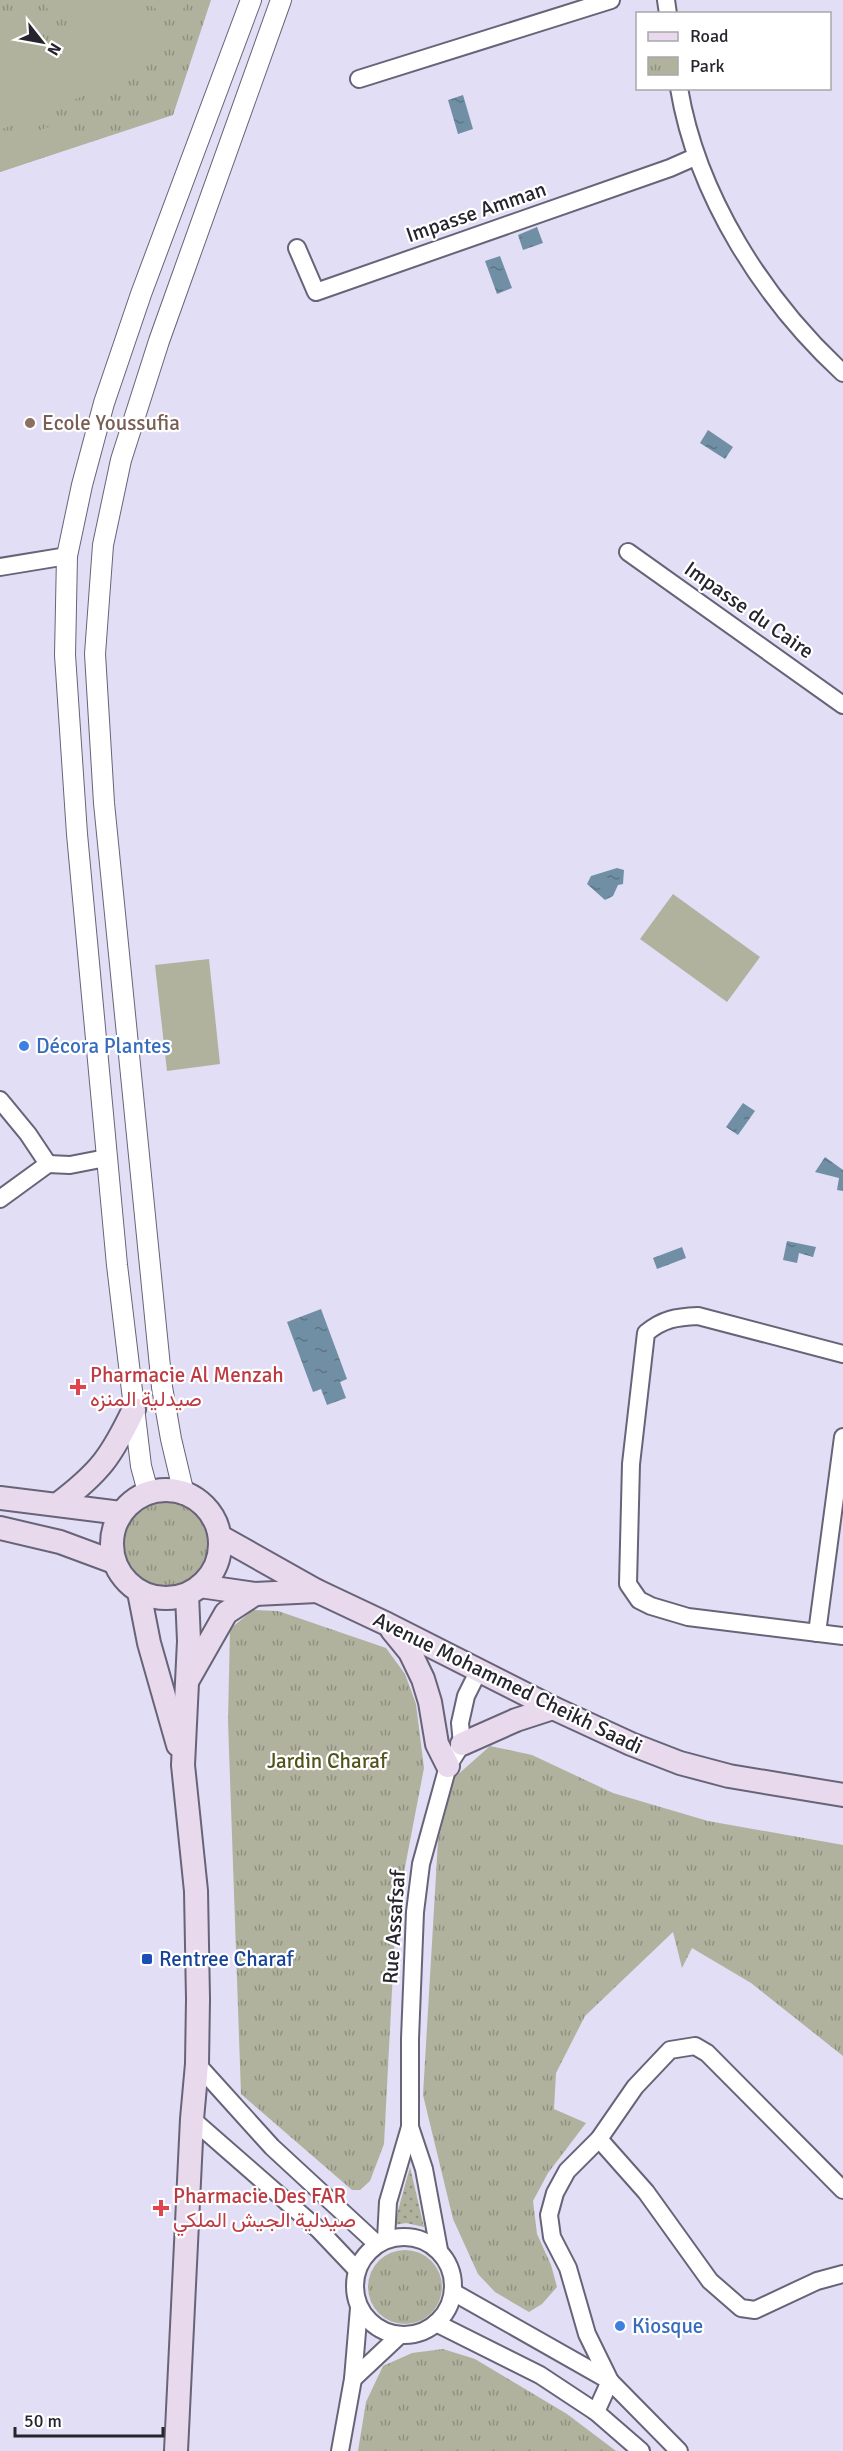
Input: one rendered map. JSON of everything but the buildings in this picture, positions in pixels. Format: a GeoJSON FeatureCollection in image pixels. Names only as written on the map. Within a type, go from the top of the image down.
{"type":"FeatureCollection","features":[{"type":"Feature","properties":{"kind":"main road"},"geometry":{"type":"LineString","coordinates":[[58,1504],[104,1464],[117,1445],[134,1409]]}},
{"type":"Feature","properties":{"kind":"main road"},"geometry":{"type":"LineString","coordinates":[[173,1490],[183,1494],[209,1510],[221,1537],[218,1560],[209,1578],[193,1590],[163,1599],[139,1592],[124,1580],[114,1562],[112,1537],[121,1513],[133,1501],[148,1492],[173,1490]]}},
{"type":"Feature","properties":{"kind":"main road"},"geometry":{"type":"LineString","coordinates":[[0,1498],[121,1513]]}},
{"type":"Feature","properties":{"kind":"main road"},"geometry":{"type":"LineString","coordinates":[[0,1528],[60,1542],[114,1562]]}},
{"type":"Feature","properties":{"kind":"main road","name":"Avenue Mohammed Cheikh Saadi"},"geometry":{"type":"LineString","coordinates":[[221,1537],[317,1592],[631,1744],[680,1763],[729,1776],[843,1795]]}},
{"type":"Feature","properties":{"kind":"main road"},"geometry":{"type":"LineString","coordinates":[[176,2451],[192,2118],[197,2064],[196,1891],[183,1765],[193,1590]]}},
{"type":"Feature","properties":{"kind":"main road","name":"Avenue Mohammed Cheikh Saadi"},"geometry":{"type":"LineString","coordinates":[[193,1590],[255,1594],[317,1592]]}},
{"type":"Feature","properties":{"kind":"main road"},"geometry":{"type":"LineString","coordinates":[[139,1592],[149,1643],[183,1765]]}},
{"type":"Feature","properties":{"kind":"main road"},"geometry":{"type":"LineString","coordinates":[[187,1682],[226,1613],[255,1594]]}},
{"type":"Feature","properties":{"kind":"main road"},"geometry":{"type":"LineString","coordinates":[[387,1624],[410,1652],[423,1679],[437,1744],[447,1766]]}},
{"type":"Feature","properties":{"kind":"main road"},"geometry":{"type":"LineString","coordinates":[[462,1743],[516,1719],[553,1708]]}},
{"type":"Feature","properties":{"kind":"street"},"geometry":{"type":"LineString","coordinates":[[148,1492],[141,1466],[106,1158],[77,834],[65,655],[67,556],[104,403],[141,294],[251,0]]}},
{"type":"Feature","properties":{"kind":"street"},"geometry":{"type":"LineString","coordinates":[[183,1494],[162,1387],[105,814],[95,654],[103,545],[121,460],[177,290],[281,0]]}},
{"type":"Feature","properties":{"kind":"street"},"geometry":{"type":"LineString","coordinates":[[359,79],[559,7],[611,0]]}},
{"type":"Feature","properties":{"kind":"street"},"geometry":{"type":"LineString","coordinates":[[679,90],[695,157],[723,218],[754,267],[791,317],[821,352],[843,373]]}},
{"type":"Feature","properties":{"kind":"street","name":"Impasse Amman"},"geometry":{"type":"LineString","coordinates":[[297,248],[316,292],[670,168],[695,157]]}},
{"type":"Feature","properties":{"kind":"street","name":"Impasse du Caire"},"geometry":{"type":"LineString","coordinates":[[628,552],[843,705]]}},
{"type":"Feature","properties":{"kind":"street"},"geometry":{"type":"LineString","coordinates":[[0,567],[67,556]]}},
{"type":"Feature","properties":{"kind":"street"},"geometry":{"type":"LineString","coordinates":[[0,1100],[28,1134],[48,1164]]}},
{"type":"Feature","properties":{"kind":"street"},"geometry":{"type":"LineString","coordinates":[[0,1199],[48,1164],[70,1165],[106,1158]]}},
{"type":"Feature","properties":{"kind":"street"},"geometry":{"type":"LineString","coordinates":[[843,1354],[698,1316],[675,1317],[659,1322],[646,1333],[631,1464],[628,1584],[639,1600],[688,1617],[843,1636]]}},
{"type":"Feature","properties":{"kind":"street"},"geometry":{"type":"LineString","coordinates":[[817,1633],[843,1437]]}},
{"type":"Feature","properties":{"kind":"street"},"geometry":{"type":"LineString","coordinates":[[462,1743],[460,1723],[466,1696],[479,1670]]}},
{"type":"Feature","properties":{"kind":"street","name":"Rue Assafsaf"},"geometry":{"type":"LineString","coordinates":[[382,2242],[388,2202],[410,2127],[410,2039],[415,1912],[421,1864],[447,1766],[462,1743]]}},
{"type":"Feature","properties":{"kind":"street"},"geometry":{"type":"LineString","coordinates":[[610,2381],[587,2334],[568,2268],[552,2237],[549,2215],[555,2193],[567,2171],[599,2139],[635,2088],[670,2050],[695,2046],[722,2066],[843,2190]]}},
{"type":"Feature","properties":{"kind":"street"},"geometry":{"type":"LineString","coordinates":[[197,2064],[272,2147],[382,2242]]}},
{"type":"Feature","properties":{"kind":"street"},"geometry":{"type":"LineString","coordinates":[[192,2118],[320,2230],[357,2270]]}},
{"type":"Feature","properties":{"kind":"street","name":"Rue Assafsaf"},"geometry":{"type":"LineString","coordinates":[[410,2127],[424,2169],[439,2250]]}},
{"type":"Feature","properties":{"kind":"street"},"geometry":{"type":"LineString","coordinates":[[599,2139],[646,2192],[710,2281],[741,2308],[755,2310],[817,2281],[843,2274]]}},
{"type":"Feature","properties":{"kind":"street"},"geometry":{"type":"LineString","coordinates":[[340,2451],[353,2379],[359,2308],[354,2289],[357,2270],[365,2255],[382,2242],[405,2236],[423,2240],[439,2250],[451,2270],[453,2292],[448,2309],[426,2331],[400,2335],[384,2331],[370,2322],[359,2308]]}},
{"type":"Feature","properties":{"kind":"street"},"geometry":{"type":"LineString","coordinates":[[453,2292],[610,2381],[679,2451]]}},
{"type":"Feature","properties":{"kind":"street"},"geometry":{"type":"LineString","coordinates":[[436,2323],[540,2375],[596,2412],[641,2451]]}},
{"type":"Feature","properties":{"kind":"street"},"geometry":{"type":"LineString","coordinates":[[353,2379],[400,2335]]}},
{"type":"Feature","properties":{"kind":"street"},"geometry":{"type":"LineString","coordinates":[[596,2412],[610,2381]]}},
{"type":"Feature","properties":{"kind":"green space"},"geometry":{"type":"Polygon","coordinates":[[[0,0],[211,0],[173,115],[0,172],[0,0]]]}},
{"type":"Feature","properties":{"kind":"green space"},"geometry":{"type":"Polygon","coordinates":[[[24,0],[35,24],[26,30],[36,50],[43,46],[47,53],[55,49],[58,53],[67,48],[65,43],[71,40],[68,34],[72,31],[62,11],[53,15],[40,0],[125,0],[173,31],[157,52],[129,77],[0,130],[0,27],[24,0]]]}},
{"type":"Feature","properties":{"kind":"green space"},"geometry":{"type":"Polygon","coordinates":[[[141,0],[187,0],[178,22],[141,0]]]}},
{"type":"Feature","properties":{"kind":"green space"},"geometry":{"type":"Polygon","coordinates":[[[70,119],[77,146],[0,172],[0,145],[70,119]]]}},
{"type":"Feature","properties":{"kind":"green space"},"geometry":{"type":"Polygon","coordinates":[[[673,894],[760,957],[727,1002],[640,939],[673,894]]]}},
{"type":"Feature","properties":{"kind":"green space"},"geometry":{"type":"Polygon","coordinates":[[[209,959],[220,1064],[167,1071],[155,965],[209,959]]]}},
{"type":"Feature","properties":{"kind":"green space"},"geometry":{"type":"Polygon","coordinates":[[[157,1502],[173,1502],[196,1514],[205,1528],[208,1545],[205,1562],[196,1576],[173,1588],[157,1588],[141,1581],[129,1569],[122,1553],[122,1537],[129,1521],[141,1509],[157,1502]]]}},
{"type":"Feature","properties":{"kind":"green space","name":"Jardin Charaf"},"geometry":{"type":"Polygon","coordinates":[[[253,1610],[278,1611],[386,1648],[405,1674],[416,1704],[424,1768],[396,1914],[384,2144],[370,2181],[360,2190],[352,2190],[241,2094],[228,1721],[230,1629],[253,1610]]]}},
{"type":"Feature","properties":{"kind":"green space"},"geometry":{"type":"Polygon","coordinates":[[[490,1746],[532,1755],[613,1793],[708,1821],[843,1845],[843,2056],[751,1983],[692,1948],[682,1968],[673,1932],[585,2016],[556,2073],[554,2109],[586,2123],[548,2173],[533,2201],[537,2234],[551,2265],[557,2287],[542,2304],[529,2312],[495,2292],[478,2274],[453,2219],[423,2095],[438,1841],[454,1778],[490,1746]]]}},
{"type":"Feature","properties":{"kind":"green space"},"geometry":{"type":"Polygon","coordinates":[[[410,2167],[424,2227],[406,2223],[394,2225],[410,2167]]]}},
{"type":"Feature","properties":{"kind":"green space"},"geometry":{"type":"Polygon","coordinates":[[[398,2250],[412,2250],[426,2256],[436,2266],[442,2280],[442,2294],[436,2308],[426,2318],[412,2324],[398,2324],[384,2318],[374,2308],[368,2294],[368,2280],[374,2266],[384,2256],[398,2250]]]}},
{"type":"Feature","properties":{"kind":"green space"},"geometry":{"type":"Polygon","coordinates":[[[443,2349],[475,2359],[567,2414],[616,2451],[358,2451],[366,2402],[383,2366],[412,2353],[443,2349]]]}},
{"type":"Feature","properties":{"kind":"water"},"geometry":{"type":"Polygon","coordinates":[[[463,95],[473,129],[458,134],[448,100],[463,95]]]}},
{"type":"Feature","properties":{"kind":"water"},"geometry":{"type":"Polygon","coordinates":[[[537,227],[543,243],[523,250],[518,235],[537,227]]]}},
{"type":"Feature","properties":{"kind":"water"},"geometry":{"type":"Polygon","coordinates":[[[500,256],[512,288],[497,294],[485,261],[500,256]]]}},
{"type":"Feature","properties":{"kind":"water"},"geometry":{"type":"Polygon","coordinates":[[[708,430],[733,447],[725,459],[700,443],[708,430]]]}},
{"type":"Feature","properties":{"kind":"water"},"geometry":{"type":"Polygon","coordinates":[[[617,868],[624,870],[623,884],[618,885],[613,896],[605,900],[587,884],[591,876],[617,868]]]}},
{"type":"Feature","properties":{"kind":"water"},"geometry":{"type":"Polygon","coordinates":[[[743,1103],[755,1111],[738,1135],[726,1127],[743,1103]]]}},
{"type":"Feature","properties":{"kind":"water"},"geometry":{"type":"Polygon","coordinates":[[[825,1157],[843,1170],[843,1191],[837,1190],[839,1178],[815,1172],[825,1157]]]}},
{"type":"Feature","properties":{"kind":"water"},"geometry":{"type":"Polygon","coordinates":[[[787,1241],[816,1247],[813,1257],[799,1253],[797,1263],[783,1260],[787,1241]]]}},
{"type":"Feature","properties":{"kind":"water"},"geometry":{"type":"Polygon","coordinates":[[[682,1247],[686,1258],[657,1269],[653,1258],[682,1247]]]}},
{"type":"Feature","properties":{"kind":"water"},"geometry":{"type":"Polygon","coordinates":[[[321,1309],[347,1379],[340,1382],[346,1398],[327,1405],[321,1389],[313,1392],[287,1322],[321,1309]]]}},
{"type":"Feature","properties":{"kind":"place","name":"Ecole Youssufia"},"geometry":{"type":"Point","coordinates":[30,423]}},
{"type":"Feature","properties":{"kind":"place","name":"Décora Plantes"},"geometry":{"type":"Point","coordinates":[24,1046]}},
{"type":"Feature","properties":{"kind":"place","name":"Pharmacie Al Menzah صيدلية المنزه"},"geometry":{"type":"Point","coordinates":[78,1387]}},
{"type":"Feature","properties":{"kind":"place","name":"Rentree Charaf"},"geometry":{"type":"Point","coordinates":[147,1959]}},
{"type":"Feature","properties":{"kind":"place","name":"Pharmacie Des FAR صيدلية الجيش الملكي"},"geometry":{"type":"Point","coordinates":[161,2208]}},
{"type":"Feature","properties":{"kind":"place","name":"Kiosque"},"geometry":{"type":"Point","coordinates":[620,2326]}}]}
